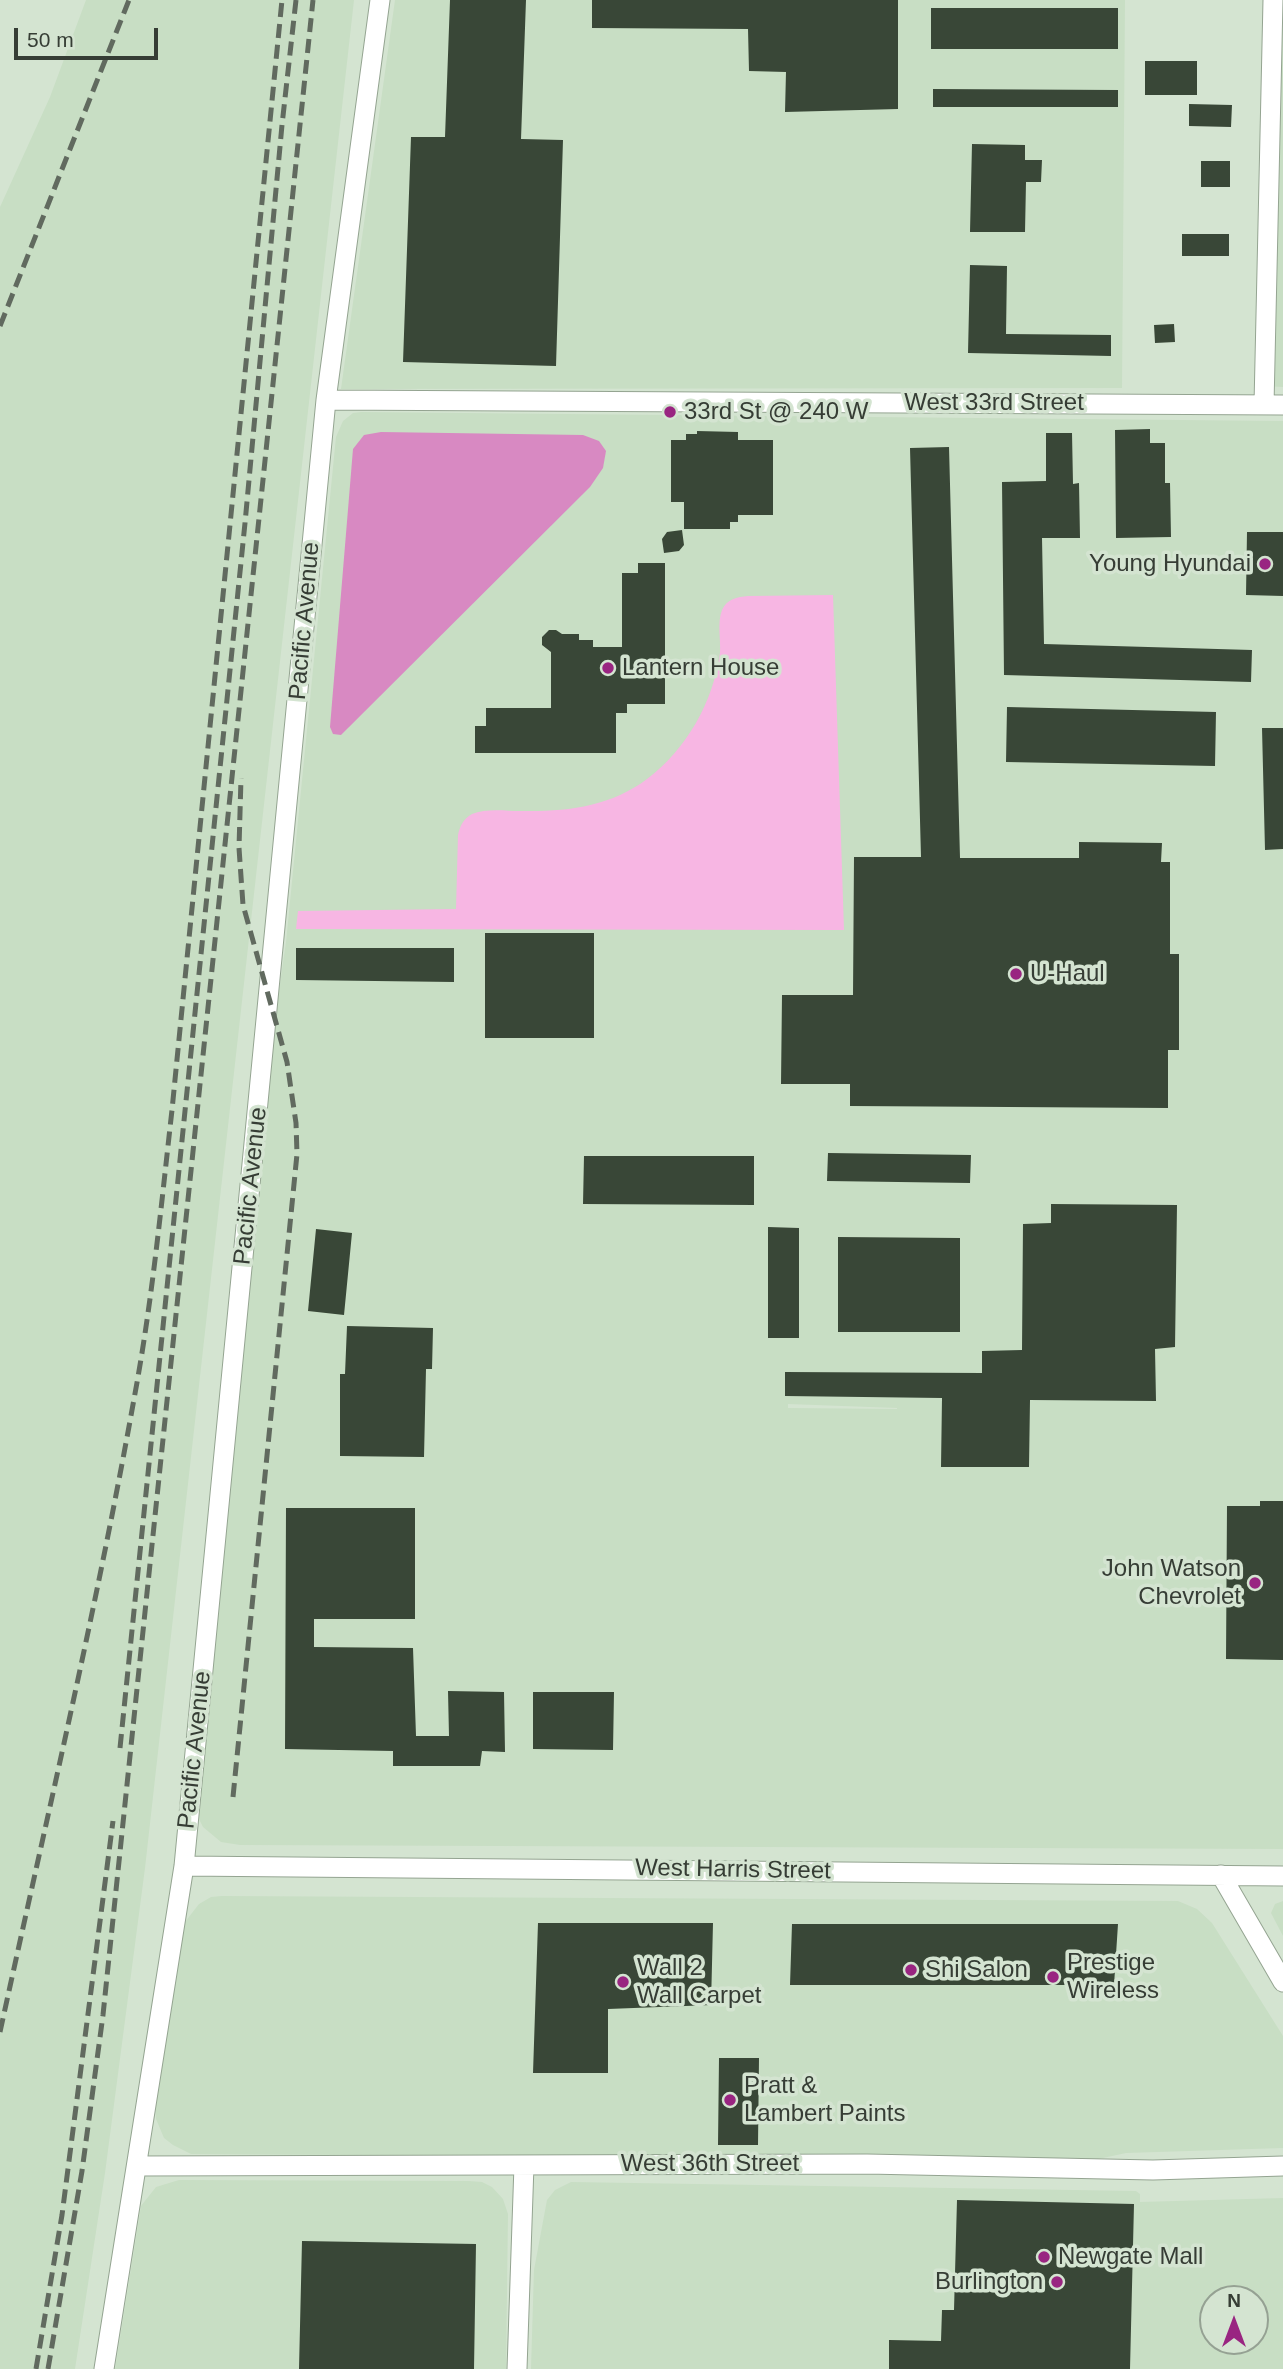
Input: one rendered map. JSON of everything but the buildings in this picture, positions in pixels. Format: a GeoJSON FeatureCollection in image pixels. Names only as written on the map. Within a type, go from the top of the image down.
{"type":"FeatureCollection","features":[{"type":"Feature","properties":{"kind":"street","name":"Pacific Avenue"},"geometry":{"type":"LineString","coordinates":[[104,2369],[184,1866],[326,400],[380,0]]}},
{"type":"Feature","properties":{"kind":"street"},"geometry":{"type":"LineString","coordinates":[[1273,0],[1274,405]]}},
{"type":"Feature","properties":{"kind":"street","name":"West 33rd Street"},"geometry":{"type":"LineString","coordinates":[[326,400],[1274,405]]}},
{"type":"Feature","properties":{"kind":"street","name":"West Harris Street"},"geometry":{"type":"LineString","coordinates":[[184,1866],[1283,1876]]}},
{"type":"Feature","properties":{"kind":"street"},"geometry":{"type":"LineString","coordinates":[[1221,1875],[1283,1982]]}},
{"type":"Feature","properties":{"kind":"street","name":"West 36th Street"},"geometry":{"type":"LineString","coordinates":[[137,2166],[867,2164],[1153,2170],[1283,2166]]}},
{"type":"Feature","properties":{"kind":"street"},"geometry":{"type":"LineString","coordinates":[[517,2369],[524,2165]]}},
{"type":"Feature","properties":{"kind":"shaded area"},"geometry":{"type":"Polygon","coordinates":[[[86,0],[354,0],[145,1868],[105,2173],[75,2369],[0,2369],[0,207],[50,97],[86,0]]]}},
{"type":"Feature","properties":{"kind":"shaded area"},"geometry":{"type":"Polygon","coordinates":[[[395,0],[1125,0],[1122,388],[341,389],[395,0]]]}},
{"type":"Feature","properties":{"kind":"shaded area"},"geometry":{"type":"Polygon","coordinates":[[[1273,0],[1283,0],[1283,387],[1263,386],[1273,0]]]}},
{"type":"Feature","properties":{"kind":"shaded area"},"geometry":{"type":"Polygon","coordinates":[[[353,413],[1283,421],[1283,1849],[240,1845],[221,1842],[203,1827],[198,1817],[273,1033],[286,942],[336,437],[343,421],[353,413]],[[788,1404],[788,1408],[897,1408],[788,1404]]]}},
{"type":"Feature","properties":{"kind":"shaded area"},"geometry":{"type":"Polygon","coordinates":[[[381,432],[583,435],[599,441],[606,451],[603,468],[590,487],[341,735],[333,734],[330,727],[353,449],[364,435],[381,432]]]}},
{"type":"Feature","properties":{"kind":"shaded area"},"geometry":{"type":"Polygon","coordinates":[[[833,595],[844,930],[296,929],[298,911],[456,909],[458,835],[466,818],[483,811],[570,809],[602,802],[633,788],[674,754],[696,723],[716,671],[720,653],[720,620],[727,603],[748,596],[833,595]]]}},
{"type":"Feature","properties":{"kind":"shaded area"},"geometry":{"type":"Polygon","coordinates":[[[211,1897],[1178,1901],[1197,1909],[1212,1923],[1283,2036],[1283,2148],[1126,2153],[1098,2159],[794,2154],[689,2157],[191,2154],[164,2138],[156,2119],[155,2100],[185,1922],[199,1904],[211,1897]]]}},
{"type":"Feature","properties":{"kind":"shaded area"},"geometry":{"type":"Polygon","coordinates":[[[1283,1901],[1283,1936],[1271,1913],[1275,1904],[1283,1901]]]}},
{"type":"Feature","properties":{"kind":"shaded area"},"geometry":{"type":"Polygon","coordinates":[[[179,2180],[468,2181],[482,2182],[492,2187],[503,2199],[508,2214],[506,2369],[115,2369],[141,2206],[156,2187],[179,2180]]]}},
{"type":"Feature","properties":{"kind":"shaded area"},"geometry":{"type":"Polygon","coordinates":[[[571,2182],[1136,2191],[1140,2194],[1140,2202],[1283,2198],[1283,2369],[531,2369],[534,2270],[547,2200],[555,2190],[571,2182]]]}},
{"type":"Feature","properties":{"kind":"railway"},"geometry":{"type":"LineString","coordinates":[[0,326],[129,0]]}},
{"type":"Feature","properties":{"kind":"railway"},"geometry":{"type":"LineString","coordinates":[[0,2032],[104,1558],[151,1291],[172,1110],[282,0]]}},
{"type":"Feature","properties":{"kind":"railway"},"geometry":{"type":"LineString","coordinates":[[120,1748],[296,0]]}},
{"type":"Feature","properties":{"kind":"railway"},"geometry":{"type":"LineString","coordinates":[[48,2369],[82,2171],[103,2015],[313,0]]}},
{"type":"Feature","properties":{"kind":"railway"},"geometry":{"type":"LineString","coordinates":[[233,1797],[297,1154],[296,1123],[287,1062],[243,905],[239,848],[241,778]]}},
{"type":"Feature","properties":{"kind":"railway"},"geometry":{"type":"LineString","coordinates":[[36,2369],[62,2215],[113,1821]]}},
{"type":"Feature","properties":{"kind":"place","name":"33rd St @ 240 W"},"geometry":{"type":"Point","coordinates":[670,412]}},
{"type":"Feature","properties":{"kind":"place","name":"Young Hyundai"},"geometry":{"type":"Point","coordinates":[1265,564]}},
{"type":"Feature","properties":{"kind":"place","name":"Lantern House"},"geometry":{"type":"Point","coordinates":[608,668]}},
{"type":"Feature","properties":{"kind":"place","name":"U-Haul"},"geometry":{"type":"Point","coordinates":[1016,974]}},
{"type":"Feature","properties":{"kind":"place","name":"John Watson Chevrolet"},"geometry":{"type":"Point","coordinates":[1255,1583]}},
{"type":"Feature","properties":{"kind":"place","name":"Shi Salon"},"geometry":{"type":"Point","coordinates":[911,1970]}},
{"type":"Feature","properties":{"kind":"place","name":"Prestige Wireless"},"geometry":{"type":"Point","coordinates":[1053,1977]}},
{"type":"Feature","properties":{"kind":"place","name":"Wall 2 Wall Carpet"},"geometry":{"type":"Point","coordinates":[623,1982]}},
{"type":"Feature","properties":{"kind":"place","name":"Pratt & Lambert Paints"},"geometry":{"type":"Point","coordinates":[730,2100]}},
{"type":"Feature","properties":{"kind":"place","name":"Newgate Mall"},"geometry":{"type":"Point","coordinates":[1044,2257]}},
{"type":"Feature","properties":{"kind":"place","name":"Burlington"},"geometry":{"type":"Point","coordinates":[1057,2282]}}]}
